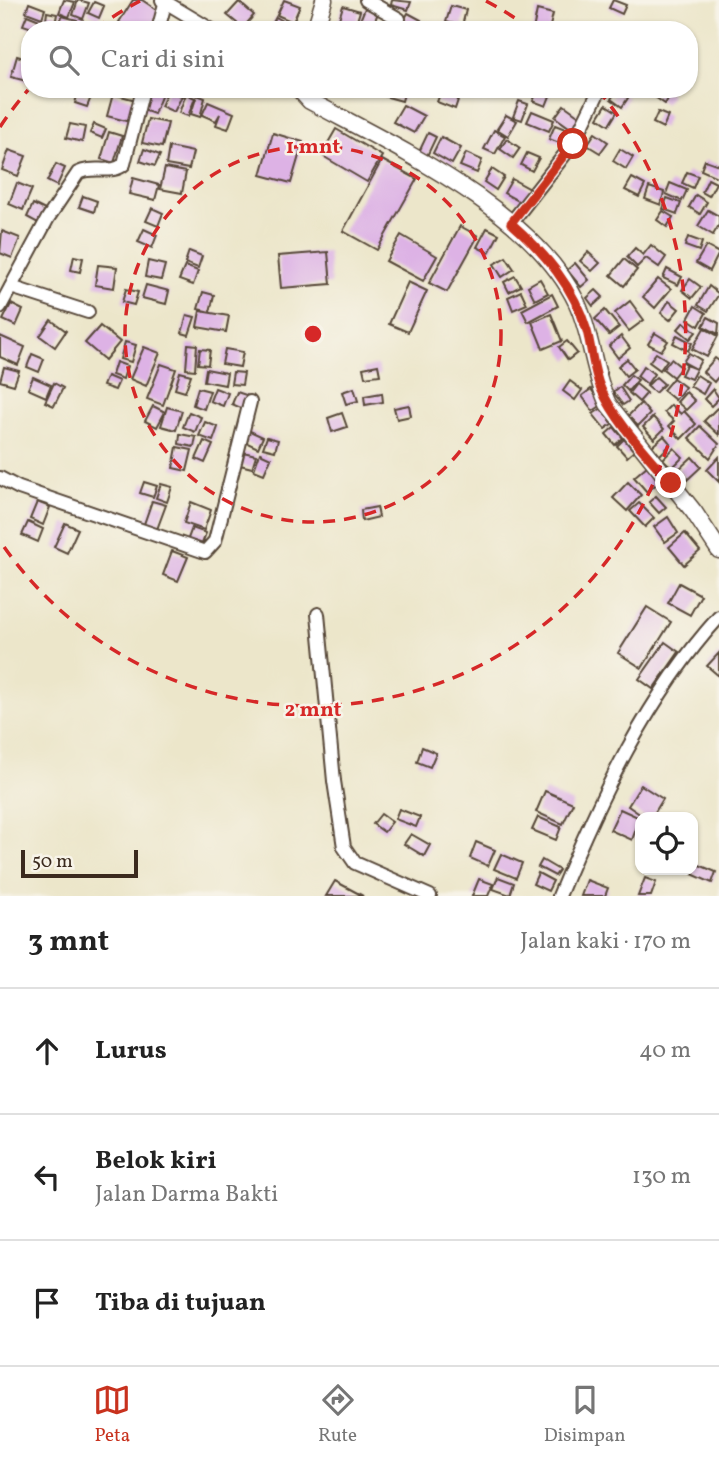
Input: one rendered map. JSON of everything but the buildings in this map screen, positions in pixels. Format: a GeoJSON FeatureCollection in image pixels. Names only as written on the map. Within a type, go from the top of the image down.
{"type":"FeatureCollection","features":[{"type":"Feature","properties":{"kind":"street"},"geometry":{"type":"LineString","coordinates":[[318,21],[324,0]]}},
{"type":"Feature","properties":{"kind":"street"},"geometry":{"type":"LineString","coordinates":[[366,0],[399,19]]}},
{"type":"Feature","properties":{"kind":"street"},"geometry":{"type":"LineString","coordinates":[[160,21],[165,1],[197,21]]}},
{"type":"Feature","properties":{"kind":"street"},"geometry":{"type":"LineString","coordinates":[[0,307],[48,218],[78,173],[86,169],[116,169],[124,164],[141,98]]}},
{"type":"Feature","properties":{"kind":"street"},"geometry":{"type":"LineString","coordinates":[[307,98],[419,161],[511,223],[556,268],[576,303],[599,386],[608,404],[694,512],[719,550]]}},
{"type":"Feature","properties":{"kind":"street"},"geometry":{"type":"LineString","coordinates":[[511,223],[573,144],[596,98]]}},
{"type":"Feature","properties":{"kind":"street"},"geometry":{"type":"LineString","coordinates":[[11,287],[88,312]]}},
{"type":"Feature","properties":{"kind":"street"},"geometry":{"type":"LineString","coordinates":[[0,478],[19,488],[205,552],[215,541],[250,402]]}},
{"type":"Feature","properties":{"kind":"street"},"geometry":{"type":"LineString","coordinates":[[318,614],[334,781],[344,846],[355,863],[430,896]]}},
{"type":"Feature","properties":{"kind":"street"},"geometry":{"type":"LineString","coordinates":[[559,896],[606,793],[644,722],[719,617]]}},
{"type":"Feature","properties":{"kind":"route"},"geometry":{"type":"LineString","coordinates":[[573,144],[511,223],[544,254],[566,284],[583,318],[599,386],[608,404],[671,483]]}}]}
